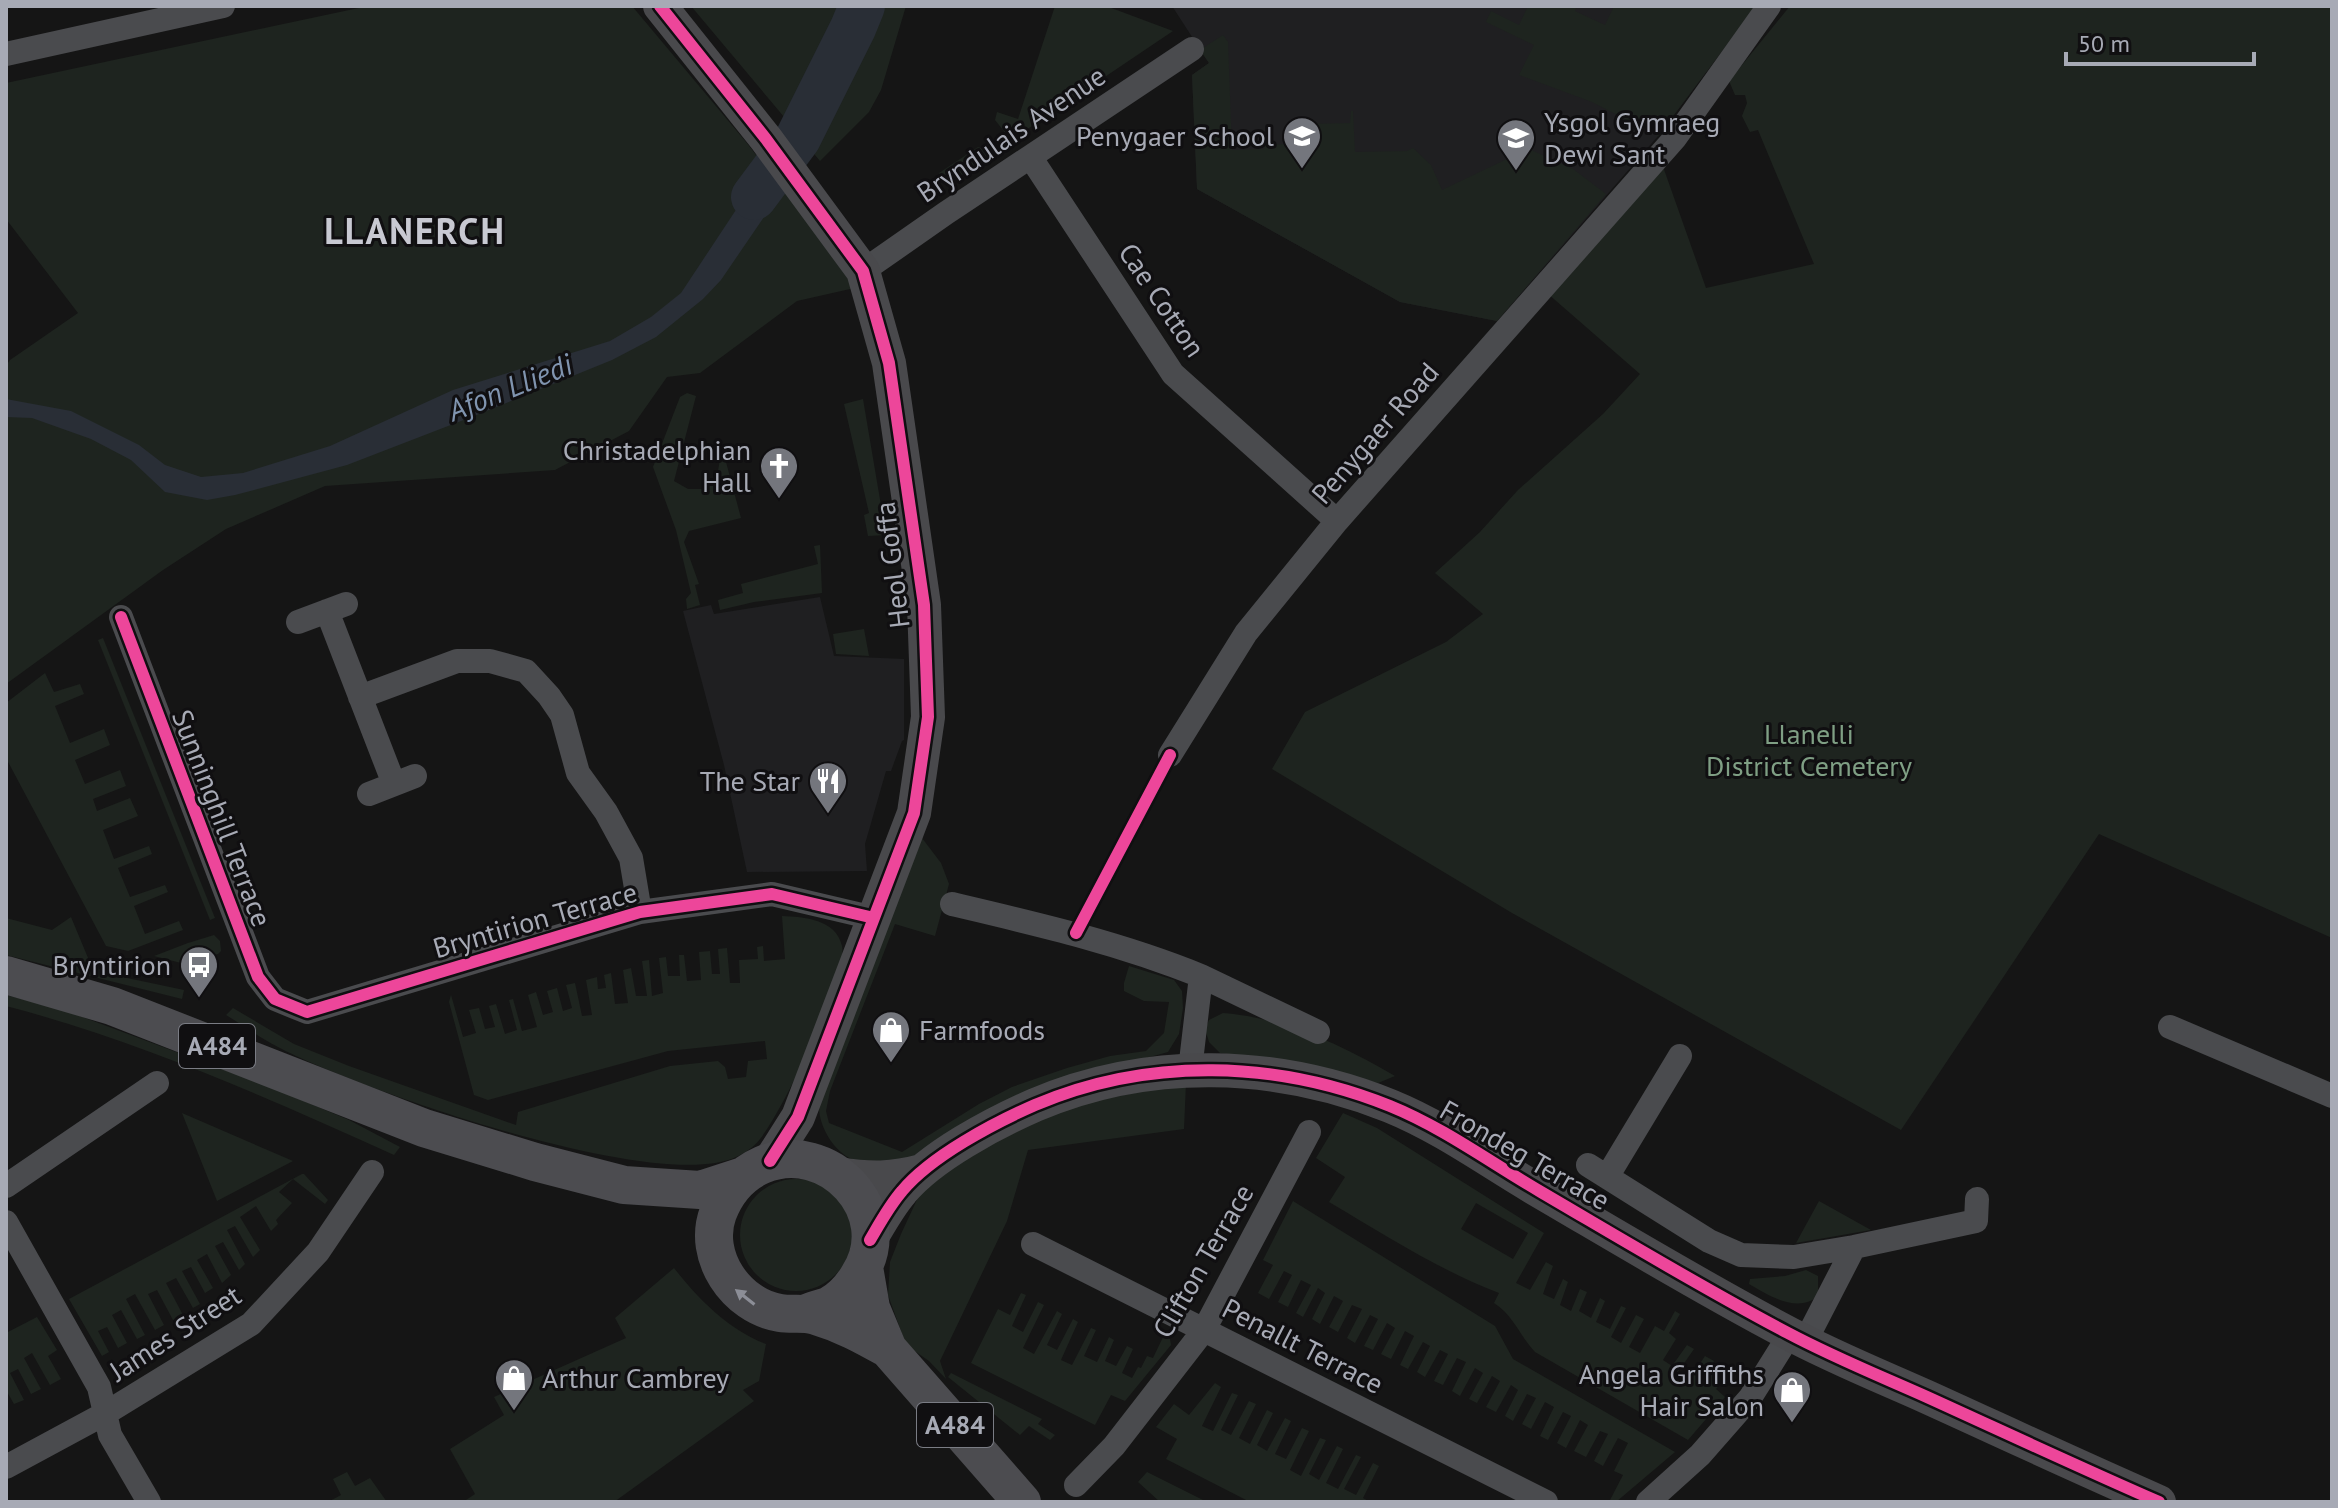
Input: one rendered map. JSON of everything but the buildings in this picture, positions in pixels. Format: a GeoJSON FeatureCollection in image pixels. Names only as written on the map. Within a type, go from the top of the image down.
{"type":"FeatureCollection","features":[{"type":"Feature","properties":{"kind":"main road","name":"A484"},"geometry":{"type":"LineString","coordinates":[[6,975],[112,1006],[424,1128],[624,1185],[700,1190],[757,1169]]}},
{"type":"Feature","properties":{"kind":"main road"},"geometry":{"type":"LineString","coordinates":[[788,1159],[806,1160],[831,1170],[853,1187],[863,1203],[869,1221],[867,1253],[850,1288],[831,1304],[807,1313],[780,1313],[755,1305],[734,1289],[720,1266],[714,1240],[717,1216],[727,1194],[757,1169],[788,1159]]}},
{"type":"Feature","properties":{"kind":"main road","name":"A484"},"geometry":{"type":"LineString","coordinates":[[624,1185],[678,1213],[714,1240]]}},
{"type":"Feature","properties":{"kind":"main road","name":"A484"},"geometry":{"type":"LineString","coordinates":[[867,1253],[871,1308],[888,1349],[1022,1502]]}},
{"type":"Feature","properties":{"kind":"main road","name":"A484"},"geometry":{"type":"LineString","coordinates":[[807,1313],[848,1326],[888,1349]]}},
{"type":"Feature","properties":{"kind":"street"},"geometry":{"type":"LineString","coordinates":[[6,54],[223,6]]}},
{"type":"Feature","properties":{"kind":"street","name":"Heol Goffa"},"geometry":{"type":"LineString","coordinates":[[660,6],[766,139],[863,271],[889,363],[924,605],[928,717],[914,813],[798,1117],[757,1169]]}},
{"type":"Feature","properties":{"kind":"street","name":"Penygaer Road"},"geometry":{"type":"LineString","coordinates":[[1170,755],[1246,633],[1337,521],[1675,138],[1769,6]]}},
{"type":"Feature","properties":{"kind":"street","name":"Bryndulais Avenue"},"geometry":{"type":"LineString","coordinates":[[863,271],[1192,49]]}},
{"type":"Feature","properties":{"kind":"street","name":"Cae Cotton"},"geometry":{"type":"LineString","coordinates":[[1031,158],[1173,374],[1337,521]]}},
{"type":"Feature","properties":{"kind":"street"},"geometry":{"type":"LineString","coordinates":[[298,622],[336,608],[360,697],[404,780],[369,794]]}},
{"type":"Feature","properties":{"kind":"street","name":"Sunninghill Terrace"},"geometry":{"type":"LineString","coordinates":[[121,617],[258,977],[275,999],[307,1012]]}},
{"type":"Feature","properties":{"kind":"street"},"geometry":{"type":"LineString","coordinates":[[360,697],[457,661],[490,661],[526,671],[562,715],[578,773],[606,812],[631,858],[640,912]]}},
{"type":"Feature","properties":{"kind":"street","name":"Bryntirion Terrace"},"geometry":{"type":"LineString","coordinates":[[307,1012],[640,912],[772,894],[874,918]]}},
{"type":"Feature","properties":{"kind":"street"},"geometry":{"type":"LineString","coordinates":[[952,904],[1076,933],[1174,965],[1318,1032]]}},
{"type":"Feature","properties":{"kind":"street"},"geometry":{"type":"LineString","coordinates":[[1190,1070],[1201,976]]}},
{"type":"Feature","properties":{"kind":"street"},"geometry":{"type":"LineString","coordinates":[[2170,1027],[2332,1096]]}},
{"type":"Feature","properties":{"kind":"street"},"geometry":{"type":"LineString","coordinates":[[1680,1056],[1597,1171],[1709,1241],[1741,1255],[1794,1257],[1976,1221],[1977,1199]]}},
{"type":"Feature","properties":{"kind":"street","name":"Frondeg Terrace"},"geometry":{"type":"LineString","coordinates":[[867,1253],[895,1200],[922,1171],[997,1122],[1056,1096],[1128,1076],[1190,1070],[1256,1071],[1317,1082],[1391,1106],[1454,1138],[1710,1291],[1798,1338],[2159,1502]]}},
{"type":"Feature","properties":{"kind":"street"},"geometry":{"type":"LineString","coordinates":[[6,1186],[157,1083]]}},
{"type":"Feature","properties":{"kind":"street"},"geometry":{"type":"LineString","coordinates":[[798,1117],[806,1140],[831,1170]]}},
{"type":"Feature","properties":{"kind":"street","name":"Clifton Terrace"},"geometry":{"type":"LineString","coordinates":[[1076,1485],[1114,1446],[1204,1330],[1309,1132]]}},
{"type":"Feature","properties":{"kind":"street","name":"Frondeg Terrace"},"geometry":{"type":"LineString","coordinates":[[831,1170],[869,1179],[922,1171]]}},
{"type":"Feature","properties":{"kind":"street","name":"James Street"},"geometry":{"type":"LineString","coordinates":[[6,1467],[106,1413],[251,1324],[318,1252],[372,1172]]}},
{"type":"Feature","properties":{"kind":"street"},"geometry":{"type":"LineString","coordinates":[[6,1222],[99,1387],[110,1435],[149,1502]]}},
{"type":"Feature","properties":{"kind":"street","name":"Penallt Terrace"},"geometry":{"type":"LineString","coordinates":[[1033,1244],[1546,1502]]}},
{"type":"Feature","properties":{"kind":"street"},"geometry":{"type":"LineString","coordinates":[[1648,1502],[1700,1455],[1750,1398],[1798,1338],[1854,1247]]}},
{"type":"Feature","properties":{"kind":"shaded area"},"geometry":{"type":"Polygon","coordinates":[[[1172,6],[1756,6],[1658,136],[1497,321],[1400,302],[1197,189],[1192,75],[1209,63],[1172,6]]]}},
{"type":"Feature","properties":{"kind":"shaded area"},"geometry":{"type":"Polygon","coordinates":[[[820,597],[834,656],[904,659],[904,740],[891,771],[886,771],[865,844],[867,871],[747,872],[724,765],[683,611],[711,605],[714,614],[820,597]]]}},
{"type":"Feature","properties":{"kind":"green space"},"geometry":{"type":"Polygon","coordinates":[[[368,6],[632,6],[746,142],[859,287],[797,301],[700,373],[667,377],[629,431],[555,470],[325,486],[226,529],[163,570],[6,684],[6,366],[10,360],[78,313],[6,219],[6,83],[368,6]]]}},
{"type":"Feature","properties":{"kind":"green space"},"geometry":{"type":"Polygon","coordinates":[[[691,6],[849,6],[790,124],[691,6]]]}},
{"type":"Feature","properties":{"kind":"green space"},"geometry":{"type":"Polygon","coordinates":[[[879,6],[906,6],[881,90],[869,112],[820,161],[805,143],[829,109],[879,6]]]}},
{"type":"Feature","properties":{"kind":"green space"},"geometry":{"type":"Polygon","coordinates":[[[1055,6],[1106,6],[1173,31],[1011,140],[995,120],[997,112],[1018,119],[1055,6]]]}},
{"type":"Feature","properties":{"kind":"green space"},"geometry":{"type":"Polygon","coordinates":[[[1528,6],[1577,6],[1575,11],[1605,25],[1614,6],[1756,6],[1658,136],[1592,102],[1519,75],[1534,45],[1486,22],[1491,11],[1519,25],[1528,6]]]}},
{"type":"Feature","properties":{"kind":"green space","name":"Llanelli District Cemetery"},"geometry":{"type":"Polygon","coordinates":[[[1790,6],[2332,6],[2332,938],[2099,834],[1901,1130],[1512,913],[1272,769],[1305,712],[1446,642],[1483,614],[1435,573],[1480,532],[1518,490],[1603,414],[1640,374],[1547,293],[1661,161],[1706,288],[1814,264],[1758,130],[1750,132],[1742,116],[1747,103],[1745,95],[1735,95],[1729,81],[1790,6]]]}},
{"type":"Feature","properties":{"kind":"green space"},"geometry":{"type":"Polygon","coordinates":[[[1223,35],[1228,42],[1232,150],[1309,143],[1309,124],[1350,123],[1353,111],[1355,152],[1407,151],[1413,148],[1431,165],[1442,190],[1509,158],[1509,140],[1573,169],[1606,194],[1497,321],[1400,302],[1197,189],[1192,75],[1209,63],[1200,50],[1223,35]]]}},
{"type":"Feature","properties":{"kind":"green space"},"geometry":{"type":"Polygon","coordinates":[[[978,147],[989,151],[986,157],[953,182],[942,182],[939,173],[978,147]]]}},
{"type":"Feature","properties":{"kind":"green space"},"geometry":{"type":"Polygon","coordinates":[[[687,393],[696,396],[674,481],[688,489],[705,489],[718,471],[722,447],[741,518],[689,531],[684,542],[699,584],[695,585],[700,605],[687,609],[686,599],[691,593],[676,530],[653,467],[680,397],[687,393]]]}},
{"type":"Feature","properties":{"kind":"green space"},"geometry":{"type":"Polygon","coordinates":[[[863,399],[886,535],[868,536],[864,515],[869,513],[844,404],[863,399]]]}},
{"type":"Feature","properties":{"kind":"green space"},"geometry":{"type":"Polygon","coordinates":[[[820,545],[822,593],[720,610],[718,600],[743,593],[741,584],[818,564],[814,546],[820,545]]]}},
{"type":"Feature","properties":{"kind":"green space"},"geometry":{"type":"Polygon","coordinates":[[[864,629],[869,656],[836,654],[833,634],[864,629]]]}},
{"type":"Feature","properties":{"kind":"green space"},"geometry":{"type":"Polygon","coordinates":[[[103,638],[215,918],[210,920],[98,640],[103,638]]]}},
{"type":"Feature","properties":{"kind":"green space"},"geometry":{"type":"Polygon","coordinates":[[[45,673],[54,692],[80,684],[84,694],[55,706],[70,743],[104,729],[110,745],[75,760],[85,784],[120,770],[126,786],[93,799],[97,811],[130,798],[138,816],[103,830],[114,859],[149,846],[152,854],[118,868],[130,897],[165,885],[168,892],[134,906],[145,934],[179,921],[183,930],[128,951],[106,946],[6,758],[6,703],[45,673]]]}},
{"type":"Feature","properties":{"kind":"green space"},"geometry":{"type":"Polygon","coordinates":[[[922,838],[941,863],[949,884],[935,936],[895,924],[830,1091],[826,1111],[829,1123],[902,1152],[1012,1087],[1110,1056],[1146,1051],[1164,1033],[1169,1002],[1144,1001],[1124,991],[1129,966],[1174,980],[1182,991],[1179,1034],[1168,1052],[1139,1060],[920,1154],[889,1162],[857,1161],[835,1147],[825,1131],[819,1107],[922,838]]]}},
{"type":"Feature","properties":{"kind":"green space"},"geometry":{"type":"Polygon","coordinates":[[[782,916],[818,921],[839,937],[841,962],[835,985],[797,1075],[760,1139],[736,1157],[697,1165],[642,1161],[577,1150],[437,1110],[317,1065],[271,1043],[226,1015],[233,1008],[294,1044],[516,1125],[518,1112],[670,1066],[718,1061],[725,1067],[728,1079],[746,1077],[748,1061],[767,1059],[765,1041],[668,1051],[488,1100],[474,1095],[449,1002],[451,995],[463,1037],[476,1033],[469,1010],[479,1008],[485,1029],[495,1027],[489,1006],[496,1004],[505,1034],[517,1030],[509,1000],[513,999],[522,1031],[537,1027],[528,995],[536,992],[543,1015],[553,1012],[547,991],[557,988],[563,1011],[572,1008],[566,985],[575,983],[582,1016],[592,1015],[586,980],[597,977],[598,989],[606,988],[604,975],[611,973],[615,1004],[628,1003],[623,970],[631,968],[636,996],[647,996],[642,961],[649,960],[652,996],[663,993],[659,958],[666,957],[668,976],[680,976],[679,955],[684,955],[687,981],[701,980],[699,952],[710,951],[712,974],[720,974],[718,949],[727,948],[730,983],[740,983],[739,960],[758,959],[757,947],[763,946],[764,961],[785,959],[782,916]]]}},
{"type":"Feature","properties":{"kind":"green space"},"geometry":{"type":"Polygon","coordinates":[[[71,917],[91,965],[113,975],[184,990],[182,999],[6,955],[6,918],[52,930],[71,917]]]}},
{"type":"Feature","properties":{"kind":"green space"},"geometry":{"type":"Polygon","coordinates":[[[214,935],[220,941],[221,951],[218,954],[181,963],[154,956],[188,943],[214,935]]]}},
{"type":"Feature","properties":{"kind":"green space"},"geometry":{"type":"Polygon","coordinates":[[[6,995],[61,1009],[273,1088],[349,1120],[400,1147],[394,1155],[154,1053],[6,1006],[6,995]]]}},
{"type":"Feature","properties":{"kind":"green space"},"geometry":{"type":"Polygon","coordinates":[[[1223,1013],[1291,1027],[1354,1054],[1395,1076],[1378,1083],[1266,1058],[1220,1053],[1209,1042],[1205,1029],[1209,1020],[1223,1013]]]}},
{"type":"Feature","properties":{"kind":"green space"},"geometry":{"type":"Polygon","coordinates":[[[1186,1083],[1184,1129],[1028,1150],[1007,1221],[940,1361],[946,1379],[929,1361],[906,1345],[888,1295],[890,1262],[927,1178],[1062,1107],[1186,1083]]]}},
{"type":"Feature","properties":{"kind":"green space"},"geometry":{"type":"Polygon","coordinates":[[[182,1113],[293,1161],[217,1201],[182,1113]]]}},
{"type":"Feature","properties":{"kind":"green space"},"geometry":{"type":"Polygon","coordinates":[[[1343,1113],[1377,1128],[1544,1233],[1516,1283],[1530,1290],[1546,1262],[1553,1266],[1543,1294],[1554,1299],[1563,1279],[1568,1282],[1560,1305],[1571,1311],[1580,1289],[1587,1292],[1579,1311],[1591,1318],[1600,1298],[1605,1301],[1596,1322],[1610,1329],[1621,1306],[1626,1308],[1611,1337],[1621,1343],[1636,1315],[1644,1319],[1629,1347],[1640,1353],[1655,1326],[1664,1331],[1675,1311],[1680,1314],[1669,1333],[1676,1339],[1663,1360],[1672,1366],[1687,1345],[1694,1349],[1678,1372],[1689,1380],[1705,1356],[1714,1361],[1708,1372],[1716,1377],[1724,1365],[1732,1370],[1716,1389],[1725,1397],[1688,1440],[1535,1352],[1507,1314],[1494,1303],[1499,1293],[1434,1263],[1329,1202],[1345,1177],[1316,1158],[1343,1113]],[[1476,1203],[1461,1229],[1513,1259],[1528,1233],[1476,1203]]]}},
{"type":"Feature","properties":{"kind":"green space"},"geometry":{"type":"Polygon","coordinates":[[[302,1174],[328,1200],[325,1204],[293,1179],[279,1192],[292,1203],[276,1220],[278,1224],[271,1231],[256,1206],[240,1217],[260,1250],[253,1257],[235,1226],[227,1230],[245,1264],[239,1270],[223,1242],[215,1246],[231,1275],[222,1283],[207,1254],[197,1260],[213,1288],[205,1293],[191,1267],[182,1271],[200,1304],[193,1308],[176,1278],[166,1283],[183,1315],[173,1320],[157,1290],[148,1294],[164,1325],[155,1330],[135,1294],[126,1299],[145,1335],[137,1339],[121,1310],[112,1315],[127,1343],[118,1348],[107,1327],[98,1331],[109,1352],[102,1356],[69,1299],[302,1174]]]}},
{"type":"Feature","properties":{"kind":"green space"},"geometry":{"type":"Polygon","coordinates":[[[796,1179],[817,1183],[835,1196],[848,1214],[852,1235],[848,1256],[835,1274],[817,1287],[796,1291],[775,1287],[757,1274],[744,1256],[740,1235],[744,1214],[757,1196],[775,1183],[796,1179]]]}},
{"type":"Feature","properties":{"kind":"green space"},"geometry":{"type":"Polygon","coordinates":[[[1293,1201],[1495,1326],[1513,1359],[1675,1452],[1616,1502],[1609,1502],[1623,1475],[1614,1471],[1628,1443],[1618,1438],[1603,1466],[1594,1461],[1608,1434],[1600,1431],[1586,1457],[1574,1451],[1588,1425],[1580,1420],[1566,1448],[1557,1443],[1571,1416],[1563,1412],[1548,1440],[1540,1436],[1554,1407],[1545,1402],[1531,1429],[1522,1424],[1536,1398],[1527,1394],[1513,1421],[1505,1416],[1518,1390],[1511,1385],[1496,1412],[1486,1407],[1500,1381],[1492,1376],[1477,1403],[1469,1399],[1483,1373],[1475,1368],[1460,1396],[1452,1391],[1466,1362],[1457,1358],[1443,1385],[1434,1381],[1448,1354],[1440,1350],[1425,1377],[1417,1372],[1430,1346],[1423,1342],[1408,1369],[1400,1365],[1414,1336],[1405,1331],[1391,1359],[1381,1354],[1395,1328],[1387,1323],[1373,1350],[1364,1346],[1378,1319],[1370,1315],[1355,1343],[1347,1338],[1362,1309],[1352,1305],[1338,1332],[1329,1327],[1343,1301],[1334,1296],[1320,1324],[1312,1319],[1325,1293],[1318,1288],[1303,1317],[1296,1313],[1311,1285],[1301,1280],[1288,1307],[1278,1302],[1292,1275],[1284,1271],[1269,1299],[1258,1293],[1273,1265],[1263,1260],[1293,1201]]]}},
{"type":"Feature","properties":{"kind":"green space"},"geometry":{"type":"Polygon","coordinates":[[[1819,1201],[1871,1230],[1796,1243],[1819,1201]]]}},
{"type":"Feature","properties":{"kind":"green space"},"geometry":{"type":"Polygon","coordinates":[[[674,1268],[715,1312],[739,1331],[766,1344],[759,1381],[743,1390],[754,1401],[614,1502],[463,1502],[475,1494],[450,1449],[504,1415],[494,1397],[626,1338],[615,1318],[674,1268]]]}},
{"type":"Feature","properties":{"kind":"green space"},"geometry":{"type":"Polygon","coordinates":[[[1806,1270],[1818,1276],[1818,1296],[1810,1301],[1783,1301],[1749,1284],[1750,1279],[1785,1276],[1806,1270]]]}},
{"type":"Feature","properties":{"kind":"green space"},"geometry":{"type":"Polygon","coordinates":[[[1021,1293],[1026,1295],[1012,1326],[1023,1332],[1038,1302],[1044,1305],[1023,1348],[1034,1354],[1057,1311],[1062,1314],[1047,1345],[1057,1350],[1073,1319],[1078,1322],[1061,1360],[1072,1365],[1091,1328],[1096,1330],[1084,1356],[1097,1362],[1109,1337],[1114,1340],[1105,1361],[1116,1366],[1127,1346],[1133,1349],[1122,1373],[1132,1378],[1147,1356],[1153,1358],[1164,1335],[1170,1339],[1171,1345],[1125,1401],[1111,1395],[1095,1425],[971,1363],[998,1309],[1010,1315],[1021,1293]]]}},
{"type":"Feature","properties":{"kind":"green space"},"geometry":{"type":"Polygon","coordinates":[[[37,1317],[57,1350],[48,1356],[61,1379],[50,1385],[32,1353],[24,1358],[41,1389],[31,1394],[18,1369],[10,1373],[24,1400],[14,1404],[6,1390],[6,1333],[37,1317]]]}},
{"type":"Feature","properties":{"kind":"green space"},"geometry":{"type":"Polygon","coordinates":[[[951,1373],[1042,1419],[1038,1424],[1055,1435],[1050,1440],[1029,1426],[1020,1435],[948,1377],[951,1373]]]}},
{"type":"Feature","properties":{"kind":"green space"},"geometry":{"type":"Polygon","coordinates":[[[1215,1383],[1221,1387],[1202,1426],[1213,1431],[1232,1393],[1238,1395],[1221,1430],[1231,1435],[1249,1401],[1256,1404],[1239,1438],[1250,1444],[1267,1410],[1273,1413],[1257,1445],[1267,1451],[1285,1418],[1291,1421],[1275,1454],[1286,1459],[1302,1428],[1309,1431],[1290,1470],[1301,1476],[1320,1438],[1326,1440],[1309,1474],[1319,1480],[1337,1446],[1343,1449],[1326,1483],[1338,1489],[1356,1455],[1361,1457],[1344,1489],[1356,1495],[1373,1463],[1379,1466],[1363,1498],[1370,1502],[1250,1502],[1166,1459],[1177,1439],[1156,1427],[1174,1404],[1189,1415],[1215,1383]]]}},
{"type":"Feature","properties":{"kind":"green space"},"geometry":{"type":"Polygon","coordinates":[[[347,1472],[355,1486],[370,1478],[387,1502],[328,1502],[341,1495],[333,1479],[347,1472]]]}},
{"type":"Feature","properties":{"kind":"green space"},"geometry":{"type":"Polygon","coordinates":[[[1147,1472],[1207,1502],[1160,1502],[1138,1482],[1147,1472]]]}},
{"type":"Feature","properties":{"kind":"water"},"geometry":{"type":"Polygon","coordinates":[[[849,6],[879,6],[829,109],[805,143],[790,124],[849,6]]]}},
{"type":"Feature","properties":{"kind":"water"},"geometry":{"type":"Polygon","coordinates":[[[765,166],[783,189],[721,280],[703,299],[656,337],[612,360],[347,465],[207,500],[165,492],[131,460],[91,439],[32,418],[6,417],[6,399],[71,411],[139,445],[165,465],[201,477],[243,473],[330,446],[453,390],[610,341],[651,317],[681,293],[765,166]]]}},
{"type":"Feature","properties":{"kind":"waterway","name":"Afon Lliedi"},"geometry":{"type":"LineString","coordinates":[[754,197],[798,138],[862,6]]}},
{"type":"Feature","properties":{"kind":"cycle path"},"geometry":{"type":"LineString","coordinates":[[660,6],[766,139],[863,271],[889,363],[924,605],[928,717],[914,813],[798,1117],[770,1161]]}},
{"type":"Feature","properties":{"kind":"cycle path"},"geometry":{"type":"LineString","coordinates":[[121,617],[258,977],[275,999],[307,1012],[640,912],[772,894],[874,918]]}},
{"type":"Feature","properties":{"kind":"cycle path"},"geometry":{"type":"LineString","coordinates":[[1076,933],[1170,755]]}},
{"type":"Feature","properties":{"kind":"cycle path"},"geometry":{"type":"LineString","coordinates":[[870,1240],[897,1197],[929,1165],[1001,1121],[1078,1089],[1122,1078],[1212,1070],[1302,1080],[1347,1091],[1410,1115],[1695,1282],[1805,1342],[2159,1502]]}},
{"type":"Feature","properties":{"kind":"place","name":"Penygaer School"},"geometry":{"type":"Point","coordinates":[1302,170]}},
{"type":"Feature","properties":{"kind":"place","name":"Ysgol Gymraeg Dewi Sant"},"geometry":{"type":"Point","coordinates":[1516,172]}},
{"type":"Feature","properties":{"kind":"place","name":"Christadelphian Hall"},"geometry":{"type":"Point","coordinates":[779,500]}},
{"type":"Feature","properties":{"kind":"place","name":"The Star"},"geometry":{"type":"Point","coordinates":[828,815]}},
{"type":"Feature","properties":{"kind":"place","name":"Bryntirion"},"geometry":{"type":"Point","coordinates":[199,999]}},
{"type":"Feature","properties":{"kind":"place","name":"Farmfoods"},"geometry":{"type":"Point","coordinates":[891,1064]}},
{"type":"Feature","properties":{"kind":"place","name":"Arthur Cambrey"},"geometry":{"type":"Point","coordinates":[514,1412]}},
{"type":"Feature","properties":{"kind":"place","name":"Angela Griffiths Hair Salon"},"geometry":{"type":"Point","coordinates":[1792,1424]}},
{"type":"Feature","properties":{"kind":"district","name":"LLANERCH"},"geometry":{"type":"Point","coordinates":[415,231]}}]}
